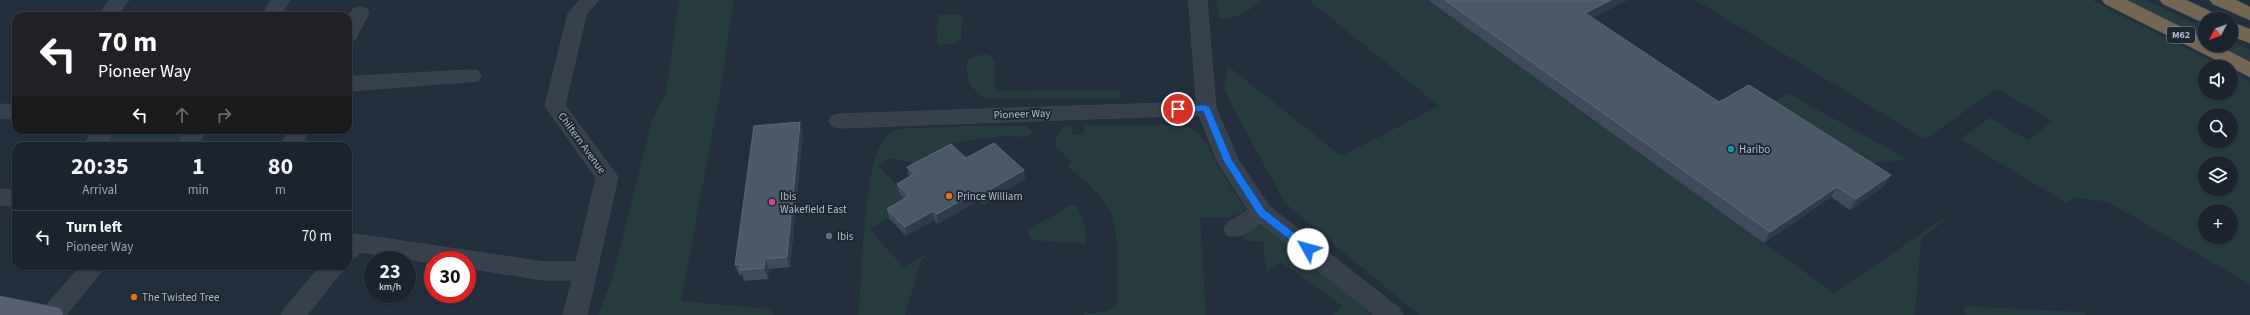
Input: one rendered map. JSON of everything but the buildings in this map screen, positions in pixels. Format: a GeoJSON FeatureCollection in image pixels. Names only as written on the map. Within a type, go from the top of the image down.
{"type":"FeatureCollection","features":[{"type":"Feature","properties":{"kind":"highway","name":"M62"},"geometry":{"type":"LineString","coordinates":[[2112,0],[2250,70]]}},
{"type":"Feature","properties":{"kind":"highway","name":"M62"},"geometry":{"type":"LineString","coordinates":[[2170,0],[2198,13]]}},
{"type":"Feature","properties":{"kind":"highway"},"geometry":{"type":"LineString","coordinates":[[2220,0],[2250,14]]}},
{"type":"Feature","properties":{"kind":"highway"},"geometry":{"type":"LineString","coordinates":[[2238,31],[2250,37]]}},
{"type":"Feature","properties":{"kind":"main road"},"geometry":{"type":"LineString","coordinates":[[0,306],[51,315]]}},
{"type":"Feature","properties":{"kind":"street"},"geometry":{"type":"LineString","coordinates":[[274,12],[281,0]]}},
{"type":"Feature","properties":{"kind":"street","name":"Chiltern Avenue"},"geometry":{"type":"LineString","coordinates":[[575,315],[607,177],[555,106],[577,14],[590,0]]}},
{"type":"Feature","properties":{"kind":"street"},"geometry":{"type":"LineString","coordinates":[[1198,0],[1206,108],[1228,160],[1262,212],[1391,315]]}},
{"type":"Feature","properties":{"kind":"street"},"geometry":{"type":"LineString","coordinates":[[352,28],[360,13]]}},
{"type":"Feature","properties":{"kind":"street"},"geometry":{"type":"LineString","coordinates":[[352,84],[471,76]]}},
{"type":"Feature","properties":{"kind":"street","name":"Pioneer Way"},"geometry":{"type":"LineString","coordinates":[[839,121],[1206,108]]}},
{"type":"Feature","properties":{"kind":"street"},"geometry":{"type":"LineString","coordinates":[[0,111],[12,112]]}},
{"type":"Feature","properties":{"kind":"street"},"geometry":{"type":"LineString","coordinates":[[0,197],[12,198]]}},
{"type":"Feature","properties":{"kind":"street"},"geometry":{"type":"LineString","coordinates":[[1235,229],[1262,212]]}},
{"type":"Feature","properties":{"kind":"street"},"geometry":{"type":"LineString","coordinates":[[352,245],[544,270],[585,270]]}},
{"type":"Feature","properties":{"kind":"street"},"geometry":{"type":"LineString","coordinates":[[51,315],[91,270]]}},
{"type":"Feature","properties":{"kind":"street"},"geometry":{"type":"LineString","coordinates":[[293,315],[332,270]]}},
{"type":"Feature","properties":{"kind":"green space"},"geometry":{"type":"Polygon","coordinates":[[[679,0],[734,0],[720,92],[681,301],[769,309],[774,315],[598,315],[612,279],[652,120],[666,94],[679,0]]]}},
{"type":"Feature","properties":{"kind":"green space"},"geometry":{"type":"Polygon","coordinates":[[[1217,0],[1262,0],[1242,14],[1231,18],[1219,18],[1217,0]]]}},
{"type":"Feature","properties":{"kind":"green space"},"geometry":{"type":"Polygon","coordinates":[[[1309,0],[1428,0],[1834,293],[1953,212],[1921,240],[1915,315],[1419,315],[1285,203],[1237,115],[1224,87],[1228,66],[1341,156],[1439,106],[1309,0]]]}},
{"type":"Feature","properties":{"kind":"green space"},"geometry":{"type":"Polygon","coordinates":[[[1695,0],[2092,0],[2209,60],[2198,60],[2198,100],[2238,100],[2238,75],[2250,81],[2250,284],[2108,202],[2074,197],[2067,203],[1960,139],[1990,118],[2028,140],[2053,121],[1997,89],[1925,139],[1695,0]]]}},
{"type":"Feature","properties":{"kind":"green space"},"geometry":{"type":"Polygon","coordinates":[[[2124,0],[2146,0],[2198,25],[2198,38],[2124,0]]]}},
{"type":"Feature","properties":{"kind":"green space"},"geometry":{"type":"Polygon","coordinates":[[[962,14],[961,39],[956,44],[937,45],[938,15],[962,14]]]}},
{"type":"Feature","properties":{"kind":"green space"},"geometry":{"type":"Polygon","coordinates":[[[2238,44],[2250,50],[2250,65],[2225,52],[2238,52],[2238,44]]]}},
{"type":"Feature","properties":{"kind":"green space"},"geometry":{"type":"Polygon","coordinates":[[[987,54],[995,60],[995,91],[1121,90],[1119,99],[985,98],[972,87],[968,79],[967,61],[977,56],[987,54]]]}},
{"type":"Feature","properties":{"kind":"green space"},"geometry":{"type":"Polygon","coordinates":[[[1787,93],[1907,159],[1868,164],[1773,103],[1787,93]]]}},
{"type":"Feature","properties":{"kind":"green space"},"geometry":{"type":"Polygon","coordinates":[[[1084,125],[1182,125],[1192,129],[1208,145],[1214,160],[1245,209],[1230,217],[1200,218],[1206,315],[1084,315],[1084,313],[1098,313],[1107,311],[1114,306],[1117,302],[1118,270],[1115,226],[1108,208],[1093,188],[1067,166],[1072,162],[1056,146],[1055,141],[1063,127],[1071,126],[1072,135],[1084,134],[1084,125]]]}},
{"type":"Feature","properties":{"kind":"green space"},"geometry":{"type":"Polygon","coordinates":[[[967,126],[1027,126],[1032,132],[1031,135],[1024,137],[1009,136],[956,142],[912,163],[891,158],[878,166],[902,191],[911,205],[870,229],[903,267],[925,255],[926,257],[921,260],[905,315],[858,315],[867,197],[871,174],[877,154],[884,139],[895,129],[967,126]]]}},
{"type":"Feature","properties":{"kind":"green space"},"geometry":{"type":"Polygon","coordinates":[[[112,134],[182,134],[176,142],[106,142],[112,134]]]}},
{"type":"Feature","properties":{"kind":"green space"},"geometry":{"type":"Polygon","coordinates":[[[1071,205],[1077,206],[1081,215],[1085,229],[1086,244],[1032,240],[1027,231],[1071,205]]]}},
{"type":"Feature","properties":{"kind":"green space"},"geometry":{"type":"Polygon","coordinates":[[[1264,221],[1372,315],[1333,315],[1342,306],[1281,262],[1267,273],[1263,241],[1245,241],[1244,235],[1264,221]]]}},
{"type":"Feature","properties":{"kind":"green space"},"geometry":{"type":"Polygon","coordinates":[[[1964,306],[2082,312],[2086,315],[1965,315],[1964,306]]]}},
{"type":"Feature","properties":{"kind":"place","name":"Haribo"},"geometry":{"type":"Point","coordinates":[1731,149]}},
{"type":"Feature","properties":{"kind":"place","name":"Prince William"},"geometry":{"type":"Point","coordinates":[949,196]}},
{"type":"Feature","properties":{"kind":"place","name":"Ibis Wakefield East"},"geometry":{"type":"Point","coordinates":[772,202]}},
{"type":"Feature","properties":{"kind":"place","name":"Ibis"},"geometry":{"type":"Point","coordinates":[829,236]}},
{"type":"Feature","properties":{"kind":"place","name":"The Twisted Tree"},"geometry":{"type":"Point","coordinates":[134,297]}},
{"type":"Feature","properties":{"kind":"route"},"geometry":{"type":"LineString","coordinates":[[1178,109],[1206,108],[1228,160],[1262,212],[1308,249]]}}]}
